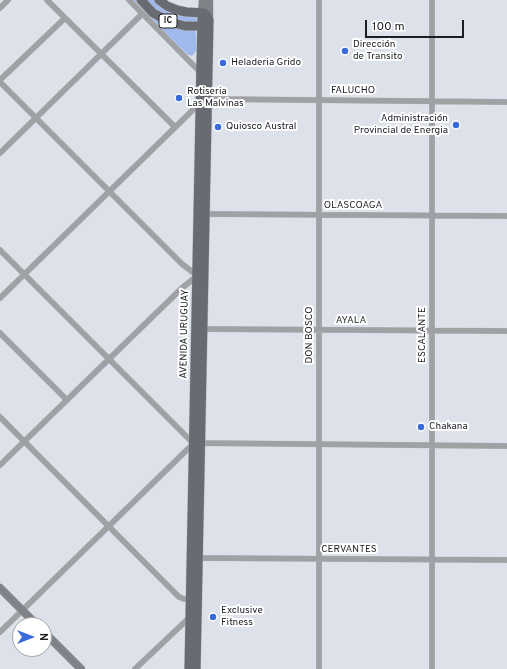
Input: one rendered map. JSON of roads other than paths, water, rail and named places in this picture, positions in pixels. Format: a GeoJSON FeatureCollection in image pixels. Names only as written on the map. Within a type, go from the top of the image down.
{"type":"FeatureCollection","features":[{"type":"Feature","properties":{"kind":"main road","name":"IC"},"geometry":{"type":"LineString","coordinates":[[140,0],[153,13],[167,21],[179,25],[204,20]]}},
{"type":"Feature","properties":{"kind":"main road","name":"IC"},"geometry":{"type":"LineString","coordinates":[[159,0],[167,6],[204,20]]}},
{"type":"Feature","properties":{"kind":"main road","name":"AVENIDA URUGUAY"},"geometry":{"type":"LineString","coordinates":[[204,20],[201,73],[204,101]]}},
{"type":"Feature","properties":{"kind":"main road","name":"AVENIDA URUGUAY"},"geometry":{"type":"LineString","coordinates":[[196,669],[194,599],[204,101],[204,20]]}},
{"type":"Feature","properties":{"kind":"main road","name":"AVENIDA URUGUAY"},"geometry":{"type":"LineString","coordinates":[[189,669],[194,613]]}},
{"type":"Feature","properties":{"kind":"street"},"geometry":{"type":"LineString","coordinates":[[0,8],[8,0]]}},
{"type":"Feature","properties":{"kind":"street"},"geometry":{"type":"LineString","coordinates":[[47,0],[175,127]]}},
{"type":"Feature","properties":{"kind":"street"},"geometry":{"type":"LineString","coordinates":[[129,0],[201,73]]}},
{"type":"Feature","properties":{"kind":"street","name":"AVENIDA URUGUAY"},"geometry":{"type":"LineString","coordinates":[[202,0],[204,20]]}},
{"type":"Feature","properties":{"kind":"street","name":"AVENIDA URUGUAY"},"geometry":{"type":"LineString","coordinates":[[204,20],[209,0]]}},
{"type":"Feature","properties":{"kind":"street","name":"DON BOSCO"},"geometry":{"type":"LineString","coordinates":[[318,0],[319,669]]}},
{"type":"Feature","properties":{"kind":"street","name":"ESCALANTE"},"geometry":{"type":"LineString","coordinates":[[432,0],[432,669]]}},
{"type":"Feature","properties":{"kind":"street"},"geometry":{"type":"LineString","coordinates":[[0,153],[142,14]]}},
{"type":"Feature","properties":{"kind":"street"},"geometry":{"type":"LineString","coordinates":[[0,465],[182,288],[200,276],[182,264],[0,81],[65,18]]}},
{"type":"Feature","properties":{"kind":"street","name":"FALUCHO"},"geometry":{"type":"LineString","coordinates":[[204,101],[319,100],[507,102]]}},
{"type":"Feature","properties":{"kind":"street"},"geometry":{"type":"LineString","coordinates":[[0,298],[175,127],[204,101]]}},
{"type":"Feature","properties":{"kind":"street","name":"OLASCOAGA"},"geometry":{"type":"LineString","coordinates":[[201,214],[507,216]]}},
{"type":"Feature","properties":{"kind":"street"},"geometry":{"type":"LineString","coordinates":[[0,250],[109,359],[197,443],[507,446]]}},
{"type":"Feature","properties":{"kind":"street","name":"AYALA"},"geometry":{"type":"LineString","coordinates":[[199,329],[507,331]]}},
{"type":"Feature","properties":{"kind":"street"},"geometry":{"type":"LineString","coordinates":[[0,333],[66,400]]}},
{"type":"Feature","properties":{"kind":"street"},"geometry":{"type":"LineString","coordinates":[[0,418],[179,596],[184,599],[194,599]]}},
{"type":"Feature","properties":{"kind":"street"},"geometry":{"type":"LineString","coordinates":[[0,632],[197,443]]}},
{"type":"Feature","properties":{"kind":"street","name":"CERVANTES"},"geometry":{"type":"LineString","coordinates":[[195,558],[507,560]]}},
{"type":"Feature","properties":{"kind":"street"},"geometry":{"type":"LineString","coordinates":[[0,588],[29,617]]}},
{"type":"Feature","properties":{"kind":"street"},"geometry":{"type":"LineString","coordinates":[[135,669],[194,613]]}},
{"type":"Feature","properties":{"kind":"street"},"geometry":{"type":"LineString","coordinates":[[52,640],[81,669]]}},
{"type":"Feature","properties":{"kind":"place","name":"Dirección de Transito"},"geometry":{"type":"Point","coordinates":[345,51]}},
{"type":"Feature","properties":{"kind":"place","name":"Heladeria Grido"},"geometry":{"type":"Point","coordinates":[223,63]}},
{"type":"Feature","properties":{"kind":"place","name":"Rotiseria Las Malvinas"},"geometry":{"type":"Point","coordinates":[179,98]}},
{"type":"Feature","properties":{"kind":"place","name":"Administración Provincial de Energia"},"geometry":{"type":"Point","coordinates":[456,125]}},
{"type":"Feature","properties":{"kind":"place","name":"Quiosco Austral"},"geometry":{"type":"Point","coordinates":[218,127]}},
{"type":"Feature","properties":{"kind":"place","name":"Chakana"},"geometry":{"type":"Point","coordinates":[421,427]}},
{"type":"Feature","properties":{"kind":"place","name":"Exclusive Fitness"},"geometry":{"type":"Point","coordinates":[213,617]}}]}
